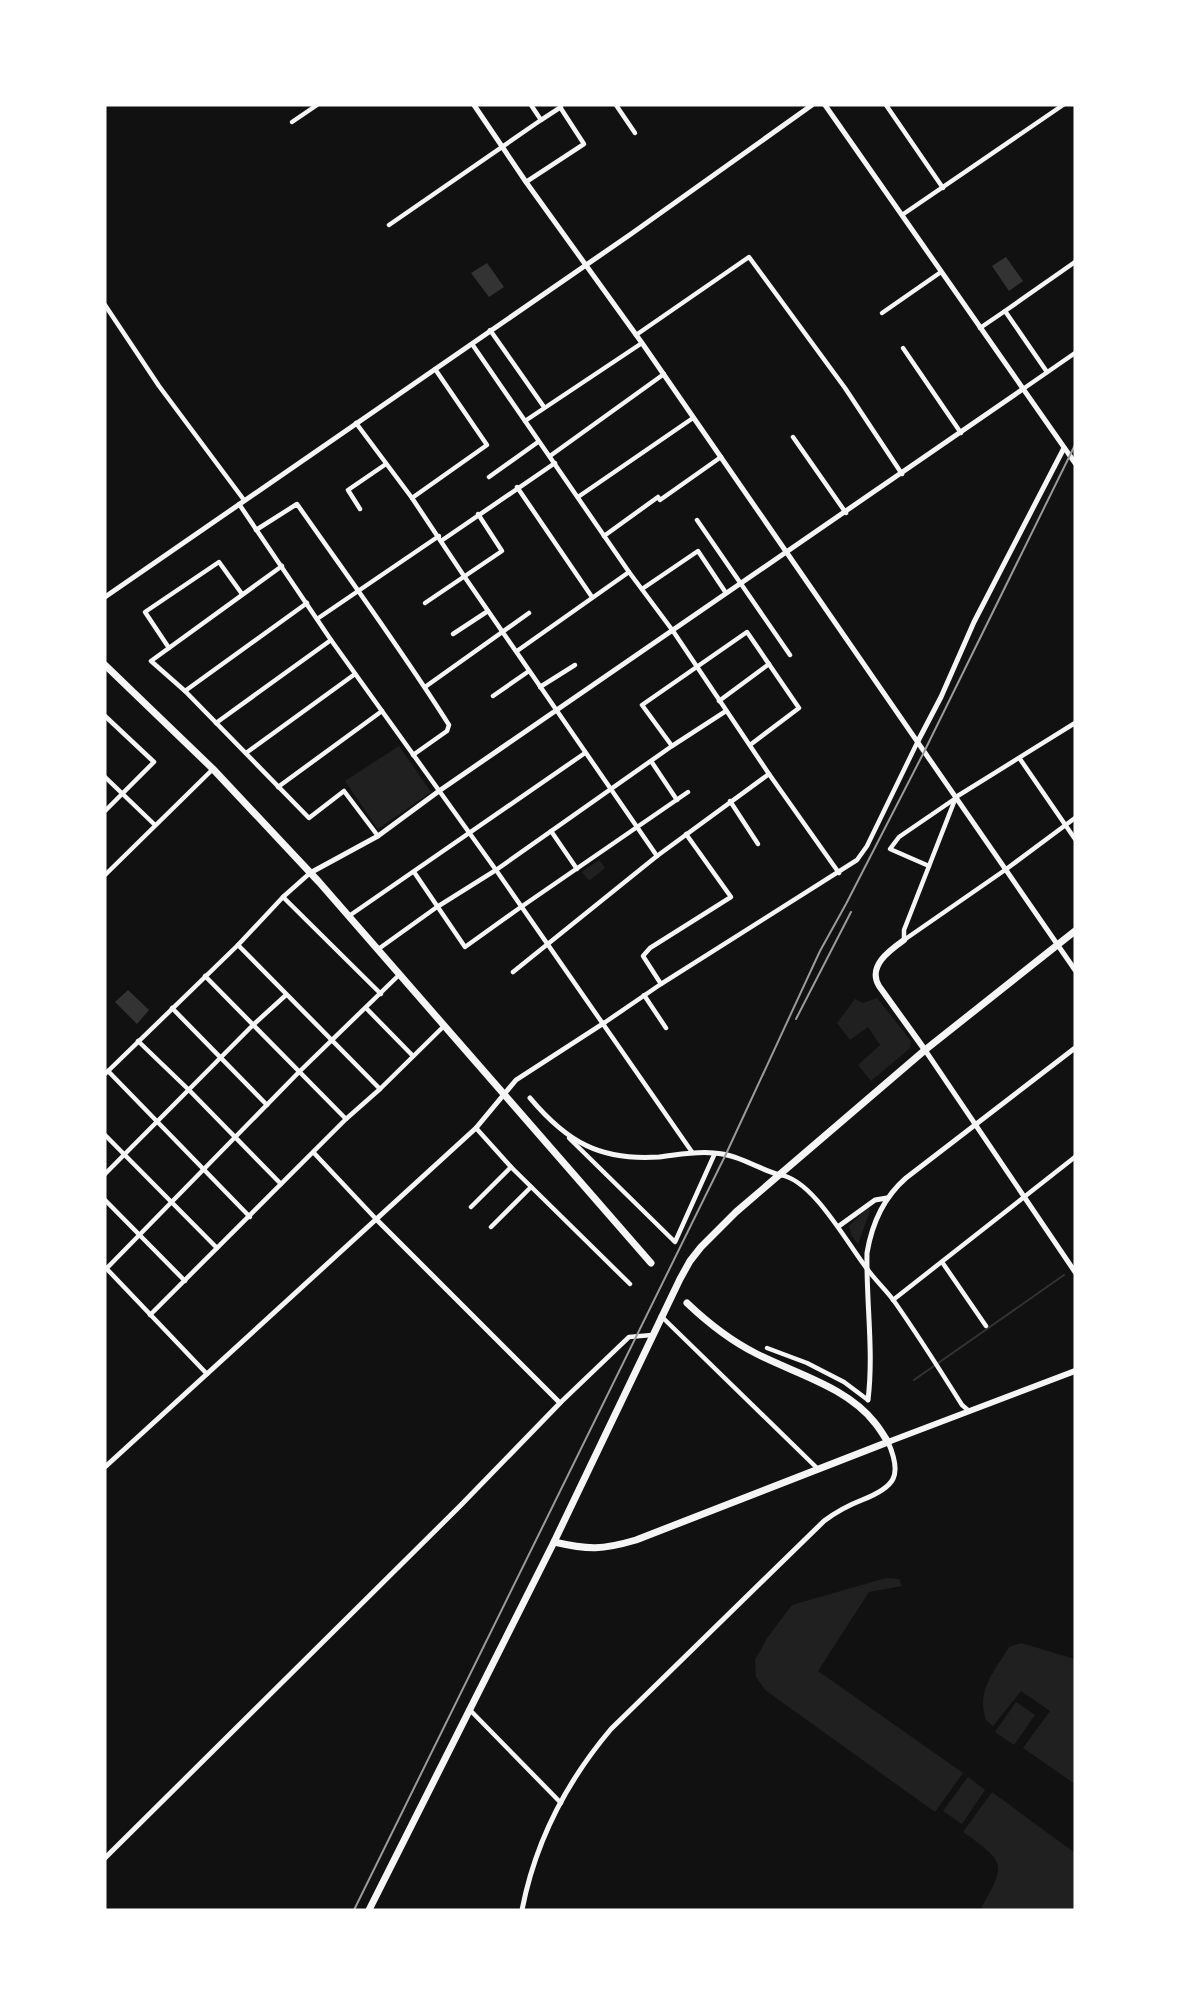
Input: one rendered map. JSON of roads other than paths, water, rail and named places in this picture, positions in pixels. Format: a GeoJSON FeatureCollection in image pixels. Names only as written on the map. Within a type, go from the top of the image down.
{"type":"FeatureCollection","features":[{"type":"Feature","properties":{"kind":"main road"},"geometry":{"type":"LineString","coordinates":[[105,665],[213,769],[310,873],[651,1263]]}},
{"type":"Feature","properties":{"kind":"main road"},"geometry":{"type":"LineString","coordinates":[[369,1910],[554,1542],[652,1335],[690,1261],[736,1212],[926,1050],[1075,931]]}},
{"type":"Feature","properties":{"kind":"main road"},"geometry":{"type":"LineString","coordinates":[[904,940],[880,960],[875,978],[926,1050]]}},
{"type":"Feature","properties":{"kind":"main road"},"geometry":{"type":"LineString","coordinates":[[687,1304],[738,1344],[825,1385],[843,1396],[875,1422],[888,1443]]}},
{"type":"Feature","properties":{"kind":"main road"},"geometry":{"type":"LineString","coordinates":[[554,1542],[590,1549],[607,1548],[636,1540],[1075,1371]]}},
{"type":"Feature","properties":{"kind":"street"},"geometry":{"type":"LineString","coordinates":[[292,122],[317,105]]}},
{"type":"Feature","properties":{"kind":"street"},"geometry":{"type":"LineString","coordinates":[[474,105],[526,182],[664,374],[1075,970]]}},
{"type":"Feature","properties":{"kind":"street"},"geometry":{"type":"LineString","coordinates":[[531,105],[541,120]]}},
{"type":"Feature","properties":{"kind":"street"},"geometry":{"type":"LineString","coordinates":[[616,105],[635,133]]}},
{"type":"Feature","properties":{"kind":"street"},"geometry":{"type":"LineString","coordinates":[[105,597],[586,265],[812,105]]}},
{"type":"Feature","properties":{"kind":"street"},"geometry":{"type":"LineString","coordinates":[[825,105],[1075,463]]}},
{"type":"Feature","properties":{"kind":"street"},"geometry":{"type":"LineString","coordinates":[[886,105],[943,188]]}},
{"type":"Feature","properties":{"kind":"street"},"geometry":{"type":"LineString","coordinates":[[902,215],[1063,105]]}},
{"type":"Feature","properties":{"kind":"street"},"geometry":{"type":"LineString","coordinates":[[389,225],[562,106],[584,144],[526,182]]}},
{"type":"Feature","properties":{"kind":"street"},"geometry":{"type":"LineString","coordinates":[[636,334],[749,257],[844,388],[902,474]]}},
{"type":"Feature","properties":{"kind":"street"},"geometry":{"type":"LineString","coordinates":[[980,328],[1075,262]]}},
{"type":"Feature","properties":{"kind":"street"},"geometry":{"type":"LineString","coordinates":[[882,313],[941,272]]}},
{"type":"Feature","properties":{"kind":"street"},"geometry":{"type":"LineString","coordinates":[[105,305],[241,502],[256,530],[331,640],[604,1023],[692,1152]]}},
{"type":"Feature","properties":{"kind":"street"},"geometry":{"type":"LineString","coordinates":[[1005,311],[1047,372]]}},
{"type":"Feature","properties":{"kind":"street"},"geometry":{"type":"LineString","coordinates":[[490,330],[544,407]]}},
{"type":"Feature","properties":{"kind":"street"},"geometry":{"type":"LineString","coordinates":[[525,421],[642,343]]}},
{"type":"Feature","properties":{"kind":"street"},"geometry":{"type":"LineString","coordinates":[[472,344],[839,873]]}},
{"type":"Feature","properties":{"kind":"street"},"geometry":{"type":"LineString","coordinates":[[903,348],[962,433]]}},
{"type":"Feature","properties":{"kind":"street"},"geometry":{"type":"LineString","coordinates":[[250,1217],[106,1073],[310,873],[378,836],[439,791],[846,513],[1075,353]]}},
{"type":"Feature","properties":{"kind":"street"},"geometry":{"type":"LineString","coordinates":[[412,498],[487,445],[435,369]]}},
{"type":"Feature","properties":{"kind":"street"},"geometry":{"type":"LineString","coordinates":[[550,456],[664,374]]}},
{"type":"Feature","properties":{"kind":"street"},"geometry":{"type":"LineString","coordinates":[[578,496],[693,417]]}},
{"type":"Feature","properties":{"kind":"street"},"geometry":{"type":"LineString","coordinates":[[356,423],[412,498],[657,856]]}},
{"type":"Feature","properties":{"kind":"street"},"geometry":{"type":"LineString","coordinates":[[794,437],[846,513]]}},
{"type":"Feature","properties":{"kind":"street"},"geometry":{"type":"LineString","coordinates":[[489,477],[538,442]]}},
{"type":"Feature","properties":{"kind":"street"},"geometry":{"type":"LineString","coordinates":[[105,1467],[476,1128],[516,1080],[644,995],[857,860],[867,846],[941,697],[974,622],[1064,448]]}},
{"type":"Feature","properties":{"kind":"street"},"geometry":{"type":"LineString","coordinates":[[604,536],[658,497],[660,500],[721,457]]}},
{"type":"Feature","properties":{"kind":"street"},"geometry":{"type":"LineString","coordinates":[[317,619],[555,463]]}},
{"type":"Feature","properties":{"kind":"street"},"geometry":{"type":"LineString","coordinates":[[360,509],[348,490],[386,464]]}},
{"type":"Feature","properties":{"kind":"street"},"geometry":{"type":"LineString","coordinates":[[517,488],[592,597]]}},
{"type":"Feature","properties":{"kind":"street"},"geometry":{"type":"LineString","coordinates":[[256,530],[297,504],[359,592],[449,725],[447,731],[413,755]]}},
{"type":"Feature","properties":{"kind":"street"},"geometry":{"type":"LineString","coordinates":[[425,603],[502,551],[478,514]]}},
{"type":"Feature","properties":{"kind":"street"},"geometry":{"type":"LineString","coordinates":[[697,520],[790,655]]}},
{"type":"Feature","properties":{"kind":"street"},"geometry":{"type":"LineString","coordinates":[[642,589],[698,551],[726,593]]}},
{"type":"Feature","properties":{"kind":"street"},"geometry":{"type":"LineString","coordinates":[[169,648],[145,612],[219,562],[242,594]]}},
{"type":"Feature","properties":{"kind":"street"},"geometry":{"type":"LineString","coordinates":[[282,566],[151,661],[184,691],[309,818],[344,791],[378,836]]}},
{"type":"Feature","properties":{"kind":"street"},"geometry":{"type":"LineString","coordinates":[[517,651],[628,572]]}},
{"type":"Feature","properties":{"kind":"street"},"geometry":{"type":"LineString","coordinates":[[184,691],[307,603]]}},
{"type":"Feature","properties":{"kind":"street"},"geometry":{"type":"LineString","coordinates":[[453,634],[489,611]]}},
{"type":"Feature","properties":{"kind":"street"},"geometry":{"type":"LineString","coordinates":[[425,687],[529,613]]}},
{"type":"Feature","properties":{"kind":"street"},"geometry":{"type":"LineString","coordinates":[[672,746],[642,705],[747,633],[799,708],[750,746]]}},
{"type":"Feature","properties":{"kind":"street"},"geometry":{"type":"LineString","coordinates":[[216,723],[331,640]]}},
{"type":"Feature","properties":{"kind":"street"},"geometry":{"type":"LineString","coordinates":[[719,701],[769,664]]}},
{"type":"Feature","properties":{"kind":"street"},"geometry":{"type":"LineString","coordinates":[[540,687],[575,665]]}},
{"type":"Feature","properties":{"kind":"street"},"geometry":{"type":"LineString","coordinates":[[494,696],[529,671]]}},
{"type":"Feature","properties":{"kind":"street"},"geometry":{"type":"LineString","coordinates":[[246,753],[355,674]]}},
{"type":"Feature","properties":{"kind":"street"},"geometry":{"type":"LineString","coordinates":[[278,787],[382,711]]}},
{"type":"Feature","properties":{"kind":"street"},"geometry":{"type":"LineString","coordinates":[[377,950],[726,711]]}},
{"type":"Feature","properties":{"kind":"street"},"geometry":{"type":"LineString","coordinates":[[105,716],[154,762],[105,811]]}},
{"type":"Feature","properties":{"kind":"street"},"geometry":{"type":"LineString","coordinates":[[929,866],[890,849],[899,837],[956,797],[1075,723]]}},
{"type":"Feature","properties":{"kind":"street"},"geometry":{"type":"LineString","coordinates":[[349,916],[585,753]]}},
{"type":"Feature","properties":{"kind":"street"},"geometry":{"type":"LineString","coordinates":[[1020,759],[1075,839]]}},
{"type":"Feature","properties":{"kind":"street"},"geometry":{"type":"LineString","coordinates":[[651,761],[677,800]]}},
{"type":"Feature","properties":{"kind":"street"},"geometry":{"type":"LineString","coordinates":[[105,875],[213,769]]}},
{"type":"Feature","properties":{"kind":"street"},"geometry":{"type":"LineString","coordinates":[[513,972],[657,856],[769,774]]}},
{"type":"Feature","properties":{"kind":"street"},"geometry":{"type":"LineString","coordinates":[[105,777],[155,825]]}},
{"type":"Feature","properties":{"kind":"street"},"geometry":{"type":"LineString","coordinates":[[414,872],[465,947],[688,792]]}},
{"type":"Feature","properties":{"kind":"street"},"geometry":{"type":"LineString","coordinates":[[904,940],[904,930],[956,797]]}},
{"type":"Feature","properties":{"kind":"street"},"geometry":{"type":"LineString","coordinates":[[730,801],[758,844]]}},
{"type":"Feature","properties":{"kind":"street"},"geometry":{"type":"LineString","coordinates":[[904,940],[1075,818]]}},
{"type":"Feature","properties":{"kind":"street"},"geometry":{"type":"LineString","coordinates":[[551,831],[577,869]]}},
{"type":"Feature","properties":{"kind":"street"},"geometry":{"type":"LineString","coordinates":[[662,984],[643,956],[650,948],[731,897],[686,834]]}},
{"type":"Feature","properties":{"kind":"street"},"geometry":{"type":"LineString","coordinates":[[283,897],[381,994]]}},
{"type":"Feature","properties":{"kind":"street"},"geometry":{"type":"LineString","coordinates":[[238,945],[380,1089]]}},
{"type":"Feature","properties":{"kind":"street"},"geometry":{"type":"LineString","coordinates":[[207,1374],[106,1268],[299,1072],[400,974]]}},
{"type":"Feature","properties":{"kind":"street"},"geometry":{"type":"LineString","coordinates":[[205,976],[346,1119]]}},
{"type":"Feature","properties":{"kind":"street"},"geometry":{"type":"LineString","coordinates":[[105,1174],[253,1025],[286,995]]}},
{"type":"Feature","properties":{"kind":"street"},"geometry":{"type":"LineString","coordinates":[[644,995],[666,1028]]}},
{"type":"Feature","properties":{"kind":"street"},"geometry":{"type":"LineString","coordinates":[[172,1008],[267,1106]]}},
{"type":"Feature","properties":{"kind":"street"},"geometry":{"type":"LineString","coordinates":[[366,1008],[412,1056]]}},
{"type":"Feature","properties":{"kind":"street"},"geometry":{"type":"LineString","coordinates":[[150,1316],[346,1119],[444,1026]]}},
{"type":"Feature","properties":{"kind":"street"},"geometry":{"type":"LineString","coordinates":[[138,1041],[281,1184]]}},
{"type":"Feature","properties":{"kind":"street"},"geometry":{"type":"LineString","coordinates":[[868,1400],[870,1352],[867,1269],[870,1237],[887,1198],[906,1178],[1075,1048]]}},
{"type":"Feature","properties":{"kind":"street"},"geometry":{"type":"LineString","coordinates":[[926,1050],[1075,1272]]}},
{"type":"Feature","properties":{"kind":"street"},"geometry":{"type":"LineString","coordinates":[[530,1098],[545,1117],[675,1242],[715,1153]]}},
{"type":"Feature","properties":{"kind":"street"},"geometry":{"type":"LineString","coordinates":[[476,1128],[531,1187],[630,1284]]}},
{"type":"Feature","properties":{"kind":"street"},"geometry":{"type":"LineString","coordinates":[[565,1134],[589,1148],[607,1154],[631,1158],[692,1152],[726,1154],[780,1175],[791,1176],[839,1226],[867,1269],[893,1300],[962,1405],[969,1411]]}},
{"type":"Feature","properties":{"kind":"street"},"geometry":{"type":"LineString","coordinates":[[105,1135],[217,1248]]}},
{"type":"Feature","properties":{"kind":"street"},"geometry":{"type":"LineString","coordinates":[[314,1153],[376,1219],[560,1403]]}},
{"type":"Feature","properties":{"kind":"street"},"geometry":{"type":"LineString","coordinates":[[893,1300],[1075,1157]]}},
{"type":"Feature","properties":{"kind":"street"},"geometry":{"type":"LineString","coordinates":[[471,1207],[512,1167]]}},
{"type":"Feature","properties":{"kind":"street"},"geometry":{"type":"LineString","coordinates":[[491,1227],[531,1187]]}},
{"type":"Feature","properties":{"kind":"street"},"geometry":{"type":"LineString","coordinates":[[839,1226],[875,1200],[887,1198]]}},
{"type":"Feature","properties":{"kind":"street"},"geometry":{"type":"LineString","coordinates":[[105,1200],[185,1281]]}},
{"type":"Feature","properties":{"kind":"street"},"geometry":{"type":"LineString","coordinates":[[942,1262],[986,1326]]}},
{"type":"Feature","properties":{"kind":"street"},"geometry":{"type":"LineString","coordinates":[[662,1316],[819,1470]]}},
{"type":"Feature","properties":{"kind":"street"},"geometry":{"type":"LineString","coordinates":[[105,1858],[460,1506],[560,1403],[629,1337],[652,1335]]}},
{"type":"Feature","properties":{"kind":"street"},"geometry":{"type":"LineString","coordinates":[[767,1348],[844,1382],[868,1400]]}},
{"type":"Feature","properties":{"kind":"street"},"geometry":{"type":"LineString","coordinates":[[522,1910],[527,1881],[537,1853],[583,1764],[611,1729],[831,1515],[876,1495],[891,1484],[895,1477],[896,1467],[888,1443]]}},
{"type":"Feature","properties":{"kind":"street"},"geometry":{"type":"LineString","coordinates":[[469,1709],[561,1803]]}},
{"type":"Feature","properties":{"kind":"waterway"},"geometry":{"type":"LineString","coordinates":[[914,1380],[1064,1275]]}},
{"type":"Feature","properties":{"kind":"railway"},"geometry":{"type":"LineString","coordinates":[[354,1910],[726,1154],[820,951],[924,752],[1075,445]]}},
{"type":"Feature","properties":{"kind":"railway"},"geometry":{"type":"LineString","coordinates":[[796,1019],[851,912]]}}]}
